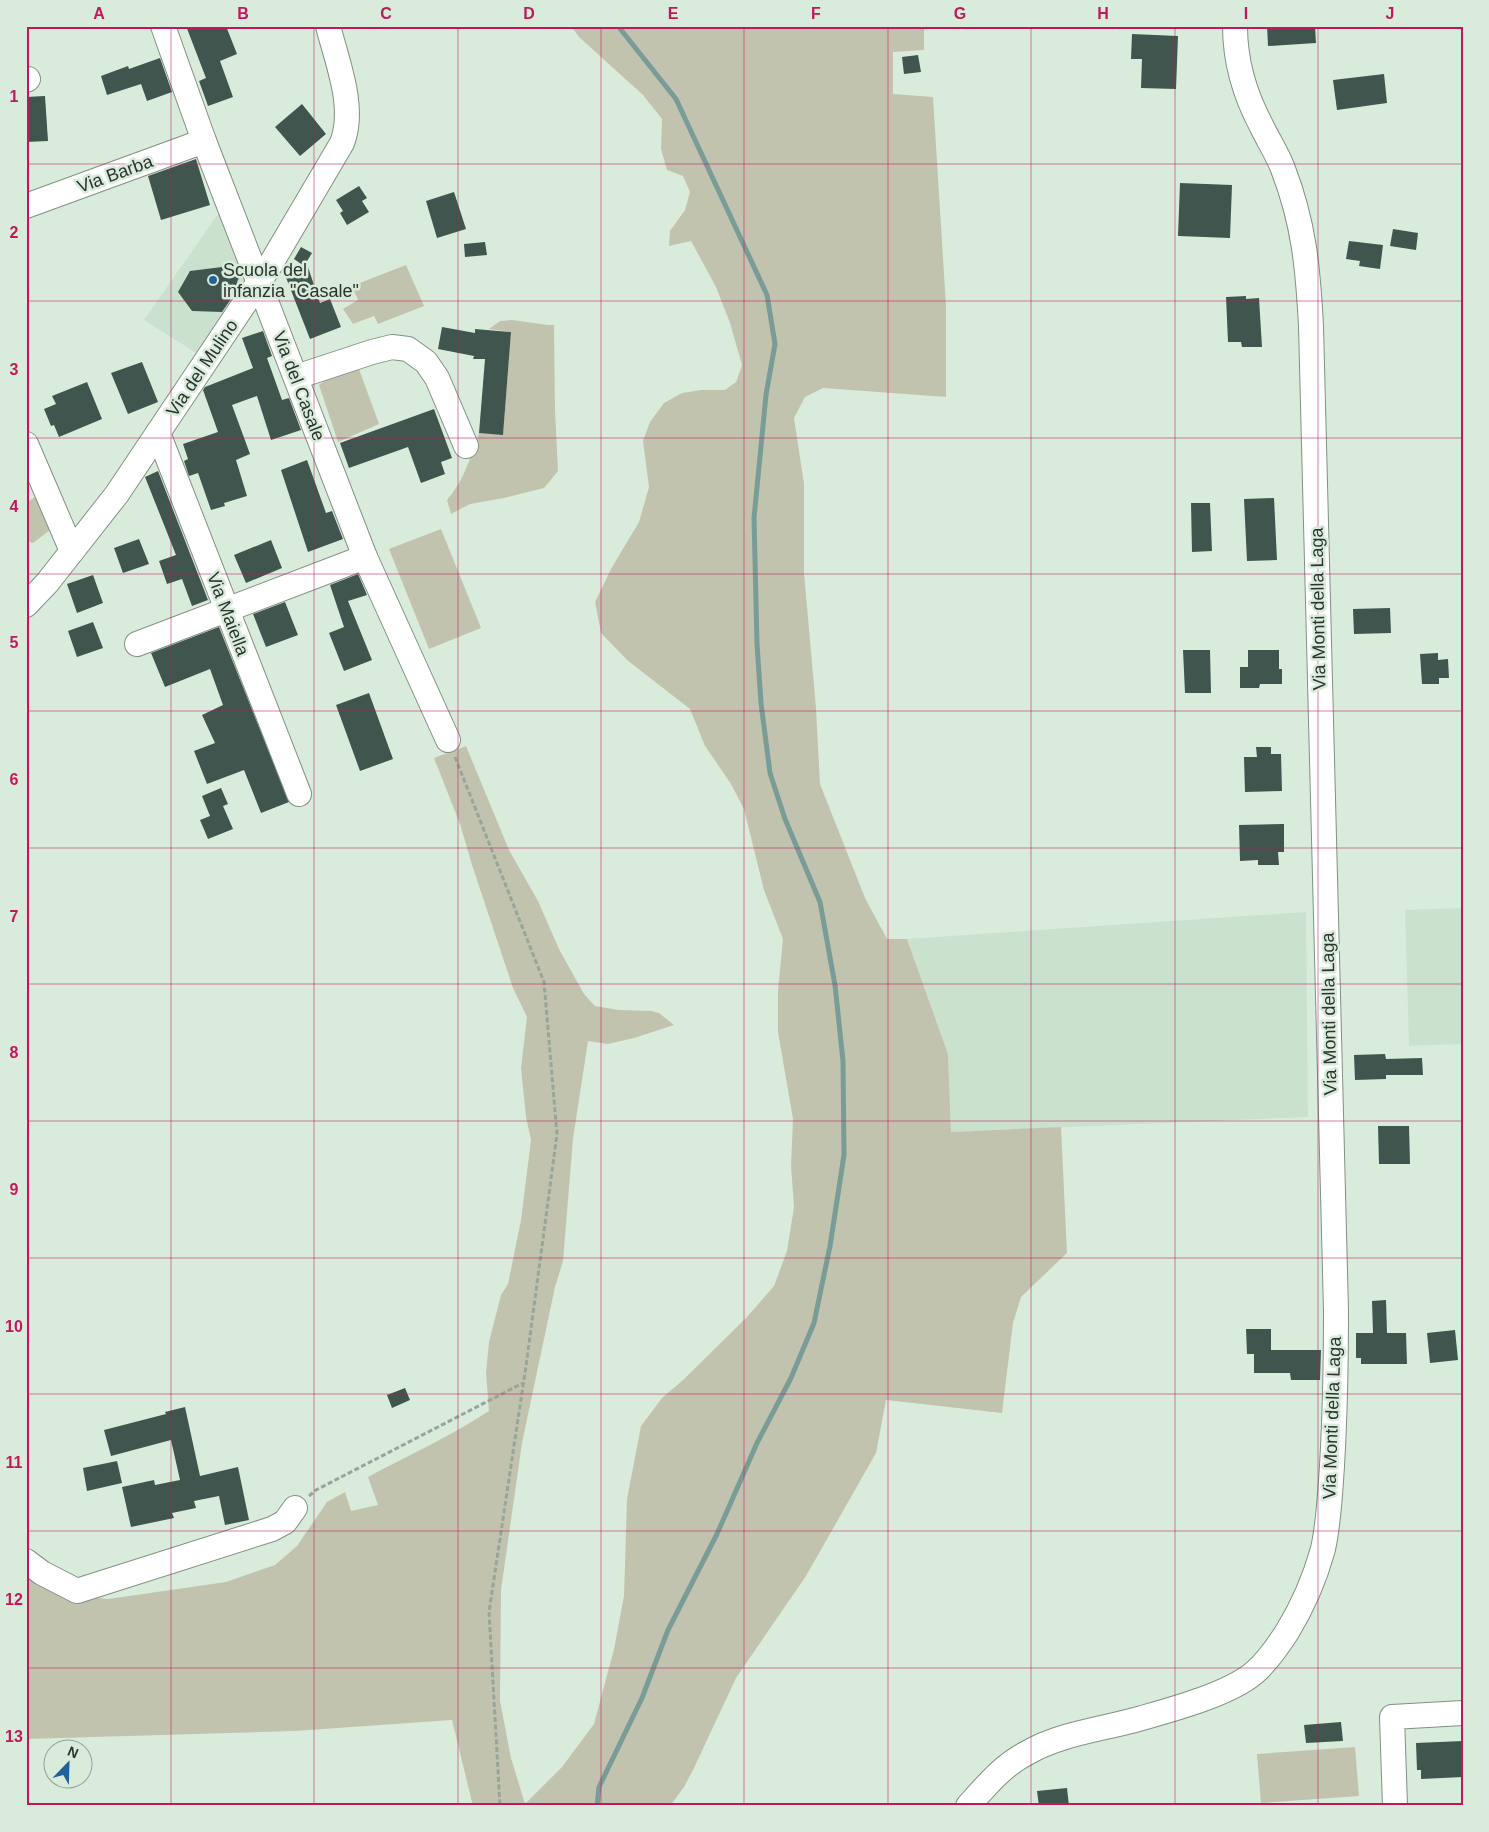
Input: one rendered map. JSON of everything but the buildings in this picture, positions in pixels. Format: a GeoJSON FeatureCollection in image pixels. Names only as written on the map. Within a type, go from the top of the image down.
{"type":"FeatureCollection","features":[{"type":"Feature","properties":{"kind":"street","name":"Via del Casale"},"geometry":{"type":"LineString","coordinates":[[163,26],[204,141],[365,557],[448,740]]}},
{"type":"Feature","properties":{"kind":"street","name":"Via del Mulino"},"geometry":{"type":"LineString","coordinates":[[26,605],[47,583],[117,494],[259,283],[342,143],[348,112],[328,26]]}},
{"type":"Feature","properties":{"kind":"street","name":"Via Monti della Laga"},"geometry":{"type":"LineString","coordinates":[[968,1806],[1000,1772],[1017,1758],[1036,1748],[1185,1705],[1230,1688],[1254,1673],[1277,1646],[1300,1608],[1317,1567],[1326,1533],[1333,1434],[1336,1311],[1311,326],[1308,272],[1299,220],[1287,179],[1274,149],[1255,114],[1240,73],[1236,56],[1235,26]]}},
{"type":"Feature","properties":{"kind":"street","name":"Via Barba"},"geometry":{"type":"LineString","coordinates":[[26,206],[204,141]]}},
{"type":"Feature","properties":{"kind":"street"},"geometry":{"type":"LineString","coordinates":[[296,377],[392,347],[408,349],[426,362],[436,378],[466,446]]}},
{"type":"Feature","properties":{"kind":"street","name":"Via Maiella"},"geometry":{"type":"LineString","coordinates":[[158,433],[299,794]]}},
{"type":"Feature","properties":{"kind":"street"},"geometry":{"type":"LineString","coordinates":[[26,444],[72,551]]}},
{"type":"Feature","properties":{"kind":"street"},"geometry":{"type":"LineString","coordinates":[[137,644],[365,557]]}},
{"type":"Feature","properties":{"kind":"street"},"geometry":{"type":"LineString","coordinates":[[26,1561],[42,1574],[77,1591],[272,1529],[285,1522],[295,1508]]}},
{"type":"Feature","properties":{"kind":"street"},"geometry":{"type":"LineString","coordinates":[[1395,1806],[1392,1717],[1463,1713]]}},
{"type":"Feature","properties":{"kind":"path"},"geometry":{"type":"LineString","coordinates":[[448,740],[544,982],[557,1134],[524,1383],[490,1612],[500,1806]]}},
{"type":"Feature","properties":{"kind":"path"},"geometry":{"type":"LineString","coordinates":[[295,1508],[316,1490],[524,1383]]}},
{"type":"Feature","properties":{"kind":"shaded area"},"geometry":{"type":"Polygon","coordinates":[[[571,26],[924,26],[924,50],[893,52],[893,94],[933,97],[946,306],[946,397],[823,388],[805,397],[794,418],[804,484],[804,573],[816,708],[820,784],[865,898],[887,939],[907,939],[948,1054],[951,1132],[1061,1127],[1067,1253],[1021,1297],[1013,1323],[1002,1413],[886,1400],[876,1453],[806,1576],[736,1678],[694,1768],[684,1787],[670,1806],[473,1806],[452,1720],[295,1731],[26,1739],[26,1568],[66,1595],[108,1599],[226,1582],[275,1565],[297,1546],[327,1502],[345,1492],[351,1511],[378,1505],[368,1477],[445,1437],[489,1411],[486,1373],[489,1342],[501,1295],[508,1284],[521,1220],[531,1140],[526,1117],[521,1068],[527,1017],[513,988],[460,824],[434,758],[466,746],[509,850],[538,901],[559,949],[584,994],[595,1006],[619,1010],[651,1011],[659,1013],[674,1025],[608,1044],[588,1041],[573,1139],[563,1261],[555,1287],[522,1443],[501,1590],[500,1701],[511,1758],[525,1804],[562,1767],[594,1724],[614,1649],[624,1596],[627,1499],[641,1426],[662,1398],[746,1318],[774,1286],[787,1251],[794,1207],[791,1166],[793,1119],[778,1032],[778,990],[783,939],[764,890],[744,809],[731,784],[705,746],[690,709],[627,660],[601,633],[595,602],[611,569],[639,522],[649,487],[643,441],[650,422],[664,403],[682,393],[701,390],[725,390],[736,382],[742,365],[730,323],[716,287],[691,241],[669,246],[670,231],[685,210],[690,192],[683,176],[667,170],[661,149],[662,119],[643,95],[579,37],[571,26]]]}},
{"type":"Feature","properties":{"kind":"shaded area","name":"Scuola del infanzia \"Casale\""},"geometry":{"type":"Polygon","coordinates":[[[225,204],[255,284],[204,358],[144,320],[225,204]]]}},
{"type":"Feature","properties":{"kind":"shaded area"},"geometry":{"type":"Polygon","coordinates":[[[406,265],[424,306],[378,324],[374,316],[353,324],[343,309],[358,300],[352,286],[406,265]]]}},
{"type":"Feature","properties":{"kind":"shaded area"},"geometry":{"type":"Polygon","coordinates":[[[512,320],[554,325],[558,471],[544,488],[470,504],[451,514],[447,500],[463,476],[479,433],[503,434],[511,332],[489,329],[500,321],[512,320]]]}},
{"type":"Feature","properties":{"kind":"shaded area"},"geometry":{"type":"Polygon","coordinates":[[[356,361],[379,424],[338,442],[319,385],[343,365],[356,361]]]}},
{"type":"Feature","properties":{"kind":"shaded area"},"geometry":{"type":"Polygon","coordinates":[[[44,491],[58,524],[33,543],[26,541],[26,503],[44,491]]]}},
{"type":"Feature","properties":{"kind":"shaded area"},"geometry":{"type":"Polygon","coordinates":[[[441,529],[481,628],[429,649],[389,549],[441,529]]]}},
{"type":"Feature","properties":{"kind":"shaded area"},"geometry":{"type":"Polygon","coordinates":[[[1463,908],[1463,1044],[1409,1046],[1405,910],[1463,908]]]}},
{"type":"Feature","properties":{"kind":"shaded area"},"geometry":{"type":"Polygon","coordinates":[[[1306,912],[1308,1117],[951,1132],[948,1054],[907,939],[1306,912]]]}},
{"type":"Feature","properties":{"kind":"shaded area"},"geometry":{"type":"Polygon","coordinates":[[[1355,1747],[1359,1796],[1261,1803],[1257,1754],[1355,1747]]]}},
{"type":"Feature","properties":{"kind":"waterway"},"geometry":{"type":"LineString","coordinates":[[597,1806],[599,1787],[642,1698],[668,1630],[717,1534],[757,1443],[791,1378],[814,1323],[830,1246],[844,1155],[843,1061],[835,985],[820,902],[785,819],[770,773],[761,703],[757,644],[754,518],[766,395],[775,344],[767,295],[676,99],[618,26]]}},
{"type":"Feature","properties":{"kind":"place","name":"Scuola del infanzia \"Casale\""},"geometry":{"type":"Point","coordinates":[213,280]}}]}
